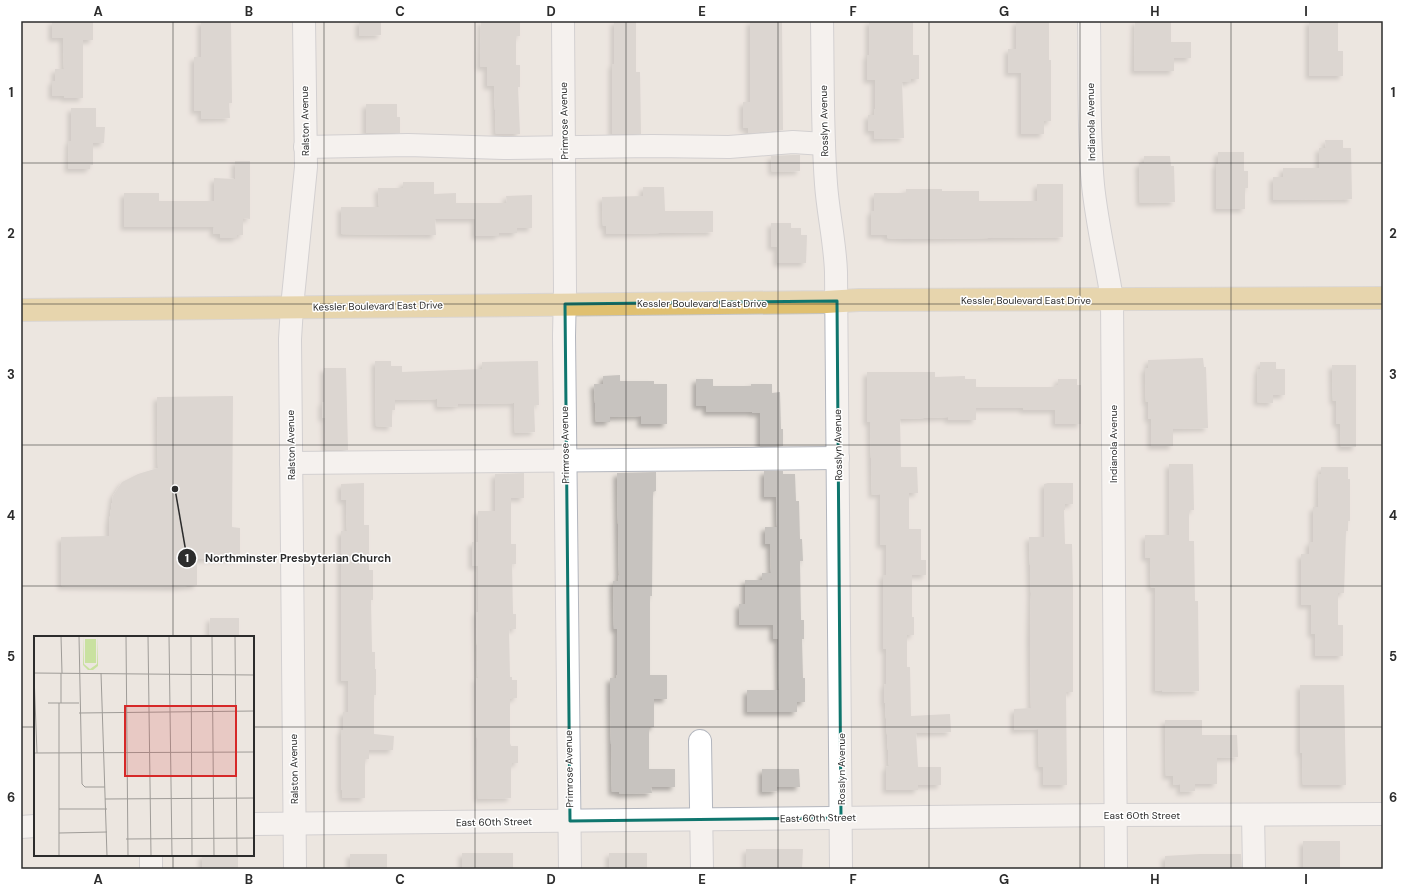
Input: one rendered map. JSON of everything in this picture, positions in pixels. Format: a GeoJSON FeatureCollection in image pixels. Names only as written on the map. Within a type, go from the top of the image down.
{"type":"FeatureCollection","features":[{"type":"Feature","properties":{"kind":"main road","name":"Kessler Boulevard East Drive"},"geometry":{"type":"LineString","coordinates":[[21,310],[826,302],[859,300],[1383,298]]}},
{"type":"Feature","properties":{"kind":"street","name":"Ralston Avenue"},"geometry":{"type":"LineString","coordinates":[[295,869],[290,339],[306,167],[304,21]]}},
{"type":"Feature","properties":{"kind":"street","name":"Primrose Avenue"},"geometry":{"type":"LineString","coordinates":[[563,21],[566,290],[564,304],[565,461],[570,869]]}},
{"type":"Feature","properties":{"kind":"street","name":"Rosslyn Avenue"},"geometry":{"type":"LineString","coordinates":[[822,21],[824,144],[827,195],[836,259],[841,869]]}},
{"type":"Feature","properties":{"kind":"street","name":"Indianola Avenue"},"geometry":{"type":"LineString","coordinates":[[1089,21],[1091,151],[1093,182],[1112,300],[1116,869]]}},
{"type":"Feature","properties":{"kind":"street"},"geometry":{"type":"LineString","coordinates":[[305,147],[408,145],[564,148],[652,146],[729,147],[794,142],[824,144]]}},
{"type":"Feature","properties":{"kind":"street"},"geometry":{"type":"LineString","coordinates":[[291,463],[838,458]]}},
{"type":"Feature","properties":{"kind":"street"},"geometry":{"type":"LineString","coordinates":[[700,741],[702,869]]}},
{"type":"Feature","properties":{"kind":"street","name":"East 60th Street"},"geometry":{"type":"LineString","coordinates":[[254,824],[1116,815],[1383,814]]}},
{"type":"Feature","properties":{"kind":"street"},"geometry":{"type":"LineString","coordinates":[[1253,815],[1254,869]]}},
{"type":"Feature","properties":{"kind":"street"},"geometry":{"type":"LineString","coordinates":[[21,827],[34,826]]}},
{"type":"Feature","properties":{"kind":"street"},"geometry":{"type":"LineString","coordinates":[[151,856],[151,869]]}},
{"type":"Feature","properties":{"kind":"highlighted area"},"geometry":{"type":"Polygon","coordinates":[[[837,301],[841,818],[570,821],[565,304],[837,301]]]}},
{"type":"Feature","properties":{"kind":"building"},"geometry":{"type":"Polygon","coordinates":[[[52,21],[93,21],[93,40],[83,40],[83,98],[64,98],[64,96],[52,96],[52,81],[55,81],[55,69],[64,69],[63,38],[52,38],[52,21]]]}},
{"type":"Feature","properties":{"kind":"building"},"geometry":{"type":"Polygon","coordinates":[[[201,21],[231,21],[232,103],[229,103],[230,118],[201,119],[201,111],[194,111],[194,57],[201,57],[201,21]]]}},
{"type":"Feature","properties":{"kind":"building"},"geometry":{"type":"Polygon","coordinates":[[[359,21],[381,21],[381,35],[359,36],[359,21]]]}},
{"type":"Feature","properties":{"kind":"building"},"geometry":{"type":"Polygon","coordinates":[[[481,21],[520,22],[520,36],[516,36],[516,65],[520,65],[520,87],[518,87],[520,134],[496,134],[494,86],[487,86],[487,67],[480,67],[481,21]]]}},
{"type":"Feature","properties":{"kind":"building"},"geometry":{"type":"Polygon","coordinates":[[[614,21],[636,21],[636,72],[640,72],[641,134],[612,134],[612,64],[614,64],[614,21]]]}},
{"type":"Feature","properties":{"kind":"building"},"geometry":{"type":"Polygon","coordinates":[[[750,21],[782,21],[783,130],[748,133],[748,128],[743,128],[743,102],[750,102],[750,21]]]}},
{"type":"Feature","properties":{"kind":"building"},"geometry":{"type":"Polygon","coordinates":[[[869,21],[913,21],[913,55],[919,55],[919,79],[911,79],[911,82],[902,82],[904,138],[874,139],[874,131],[868,131],[868,115],[874,115],[875,109],[875,80],[867,80],[869,21]]]}},
{"type":"Feature","properties":{"kind":"building"},"geometry":{"type":"Polygon","coordinates":[[[1016,21],[1049,21],[1049,60],[1051,60],[1051,121],[1044,121],[1044,134],[1021,134],[1021,73],[1008,73],[1008,49],[1016,49],[1016,21]]]}},
{"type":"Feature","properties":{"kind":"building"},"geometry":{"type":"Polygon","coordinates":[[[1135,21],[1171,21],[1171,42],[1191,42],[1191,58],[1174,58],[1174,71],[1134,71],[1135,21]]]}},
{"type":"Feature","properties":{"kind":"building"},"geometry":{"type":"Polygon","coordinates":[[[1309,21],[1338,21],[1338,51],[1343,51],[1343,76],[1309,76],[1309,21]]]}},
{"type":"Feature","properties":{"kind":"building"},"geometry":{"type":"Polygon","coordinates":[[[366,104],[397,104],[397,117],[400,117],[400,133],[366,133],[366,104]]]}},
{"type":"Feature","properties":{"kind":"building"},"geometry":{"type":"Polygon","coordinates":[[[71,108],[96,108],[96,127],[105,127],[104,143],[93,143],[93,165],[90,165],[90,169],[68,169],[69,141],[71,141],[71,108]]]}},
{"type":"Feature","properties":{"kind":"building"},"geometry":{"type":"Polygon","coordinates":[[[1325,140],[1343,140],[1343,148],[1351,148],[1352,199],[1273,200],[1273,177],[1283,177],[1283,168],[1319,168],[1319,148],[1326,148],[1325,140]]]}},
{"type":"Feature","properties":{"kind":"building"},"geometry":{"type":"Polygon","coordinates":[[[1218,152],[1244,152],[1244,171],[1248,171],[1248,188],[1245,188],[1245,209],[1216,209],[1216,164],[1218,164],[1218,152]]]}},
{"type":"Feature","properties":{"kind":"building"},"geometry":{"type":"Polygon","coordinates":[[[800,155],[800,171],[772,172],[771,156],[800,155]]]}},
{"type":"Feature","properties":{"kind":"building"},"geometry":{"type":"Polygon","coordinates":[[[1144,156],[1170,156],[1171,166],[1174,166],[1175,202],[1140,203],[1139,163],[1144,163],[1144,156]]]}},
{"type":"Feature","properties":{"kind":"building"},"geometry":{"type":"Polygon","coordinates":[[[235,161],[250,161],[250,219],[243,218],[243,235],[237,235],[237,238],[220,238],[220,234],[213,234],[214,227],[124,227],[124,193],[159,193],[159,201],[214,201],[214,178],[235,179],[235,161]]]}},
{"type":"Feature","properties":{"kind":"building"},"geometry":{"type":"Polygon","coordinates":[[[403,182],[434,182],[434,194],[456,193],[456,203],[507,203],[506,196],[532,195],[532,228],[517,228],[517,233],[499,233],[499,236],[475,236],[475,219],[435,219],[436,235],[341,234],[341,207],[379,207],[378,188],[403,188],[403,182]]]}},
{"type":"Feature","properties":{"kind":"building"},"geometry":{"type":"Polygon","coordinates":[[[1037,184],[1063,184],[1063,237],[907,239],[887,238],[887,235],[871,235],[871,211],[874,211],[874,193],[906,193],[906,189],[942,189],[942,191],[979,191],[979,201],[1037,201],[1037,184]]]}},
{"type":"Feature","properties":{"kind":"building"},"geometry":{"type":"Polygon","coordinates":[[[643,187],[664,187],[665,211],[713,211],[713,232],[606,234],[606,226],[603,226],[602,197],[643,196],[643,187]]]}},
{"type":"Feature","properties":{"kind":"building"},"geometry":{"type":"Polygon","coordinates":[[[771,223],[791,223],[791,228],[801,228],[801,235],[807,235],[806,263],[777,263],[777,247],[771,247],[771,223]]]}},
{"type":"Feature","properties":{"kind":"building"},"geometry":{"type":"Polygon","coordinates":[[[1203,358],[1204,367],[1206,367],[1208,428],[1173,429],[1173,446],[1151,446],[1151,419],[1148,419],[1148,402],[1146,402],[1145,368],[1148,368],[1148,360],[1203,358]]]}},
{"type":"Feature","properties":{"kind":"building"},"geometry":{"type":"Polygon","coordinates":[[[375,361],[391,361],[391,366],[402,366],[402,372],[482,369],[482,362],[538,361],[539,405],[534,405],[535,432],[515,433],[514,403],[458,404],[458,406],[438,407],[437,399],[395,400],[395,410],[392,410],[392,427],[376,426],[375,361]]]}},
{"type":"Feature","properties":{"kind":"building"},"geometry":{"type":"Polygon","coordinates":[[[1260,362],[1276,362],[1276,369],[1285,369],[1285,395],[1273,395],[1273,403],[1257,402],[1258,369],[1260,369],[1260,362]]]}},
{"type":"Feature","properties":{"kind":"building"},"geometry":{"type":"Polygon","coordinates":[[[1332,365],[1356,365],[1356,447],[1341,447],[1340,424],[1336,424],[1336,401],[1333,401],[1332,365]]]}},
{"type":"Feature","properties":{"kind":"building"},"geometry":{"type":"Polygon","coordinates":[[[324,368],[346,368],[348,450],[326,450],[325,418],[322,418],[322,402],[324,402],[324,368]]]}},
{"type":"Feature","properties":{"kind":"building"},"geometry":{"type":"Polygon","coordinates":[[[867,372],[935,372],[935,377],[965,376],[965,379],[976,379],[976,387],[1055,387],[1055,385],[1058,385],[1058,379],[1077,379],[1077,385],[1081,385],[1081,424],[1055,424],[1055,410],[1023,410],[1023,408],[976,408],[976,420],[948,420],[948,417],[900,419],[901,467],[917,467],[918,493],[909,493],[909,529],[921,529],[921,560],[926,560],[926,575],[912,575],[912,617],[914,617],[914,635],[907,635],[907,667],[910,667],[911,716],[950,714],[951,732],[916,733],[918,767],[941,767],[941,785],[918,785],[918,790],[886,790],[886,767],[889,766],[884,703],[884,685],[886,684],[886,649],[883,649],[883,575],[886,575],[886,545],[880,545],[880,494],[872,495],[870,422],[867,422],[867,372]]]}},
{"type":"Feature","properties":{"kind":"building"},"geometry":{"type":"Polygon","coordinates":[[[620,375],[620,381],[654,381],[654,384],[667,384],[667,424],[641,424],[641,416],[610,417],[610,422],[596,422],[594,384],[603,384],[603,376],[620,375]]]}},
{"type":"Feature","properties":{"kind":"building"},"geometry":{"type":"Polygon","coordinates":[[[696,379],[713,379],[713,386],[751,386],[751,384],[772,384],[772,393],[780,392],[783,446],[760,446],[760,413],[706,412],[706,406],[696,406],[696,379]]]}},
{"type":"Feature","properties":{"kind":"building"},"geometry":{"type":"Polygon","coordinates":[[[233,396],[232,527],[240,528],[240,558],[197,559],[197,585],[176,587],[61,586],[61,537],[109,536],[109,523],[113,496],[122,482],[138,474],[158,468],[157,397],[233,396]]]}},
{"type":"Feature","properties":{"kind":"building"},"geometry":{"type":"Polygon","coordinates":[[[1169,464],[1193,464],[1194,510],[1189,510],[1189,541],[1194,541],[1195,601],[1198,601],[1199,691],[1155,691],[1155,588],[1151,588],[1150,558],[1145,558],[1145,535],[1169,535],[1169,464]]]}},
{"type":"Feature","properties":{"kind":"building"},"geometry":{"type":"Polygon","coordinates":[[[1321,467],[1348,467],[1348,479],[1350,479],[1350,521],[1348,521],[1348,531],[1346,531],[1344,593],[1338,593],[1338,625],[1343,625],[1343,656],[1315,656],[1315,634],[1311,634],[1311,605],[1301,605],[1301,554],[1309,554],[1309,542],[1313,542],[1313,507],[1318,507],[1319,474],[1321,474],[1321,467]]]}},
{"type":"Feature","properties":{"kind":"building"},"geometry":{"type":"Polygon","coordinates":[[[764,471],[783,471],[783,474],[795,474],[796,501],[799,501],[800,539],[802,539],[803,561],[800,561],[801,620],[804,620],[804,639],[802,639],[805,702],[797,702],[797,712],[747,712],[747,690],[779,690],[778,639],[773,639],[773,625],[739,625],[739,604],[745,604],[745,580],[762,580],[762,573],[771,573],[770,544],[765,544],[765,527],[777,527],[776,497],[764,497],[764,471]]]}},
{"type":"Feature","properties":{"kind":"building"},"geometry":{"type":"Polygon","coordinates":[[[656,472],[656,491],[653,492],[652,596],[650,596],[650,675],[667,675],[667,699],[654,699],[654,727],[649,727],[649,769],[675,769],[675,787],[651,787],[652,793],[619,794],[619,792],[612,792],[610,696],[610,678],[616,678],[617,675],[617,629],[614,629],[613,581],[618,581],[619,575],[617,473],[656,472]]]}},
{"type":"Feature","properties":{"kind":"building"},"geometry":{"type":"Polygon","coordinates":[[[524,473],[524,498],[511,498],[511,544],[516,544],[516,564],[512,564],[513,614],[516,614],[516,629],[510,629],[509,632],[510,677],[512,677],[512,680],[517,680],[517,698],[510,699],[510,743],[511,746],[518,746],[518,763],[512,763],[511,766],[511,798],[478,799],[476,678],[478,678],[476,612],[478,612],[478,566],[472,566],[472,542],[478,542],[478,511],[495,511],[495,474],[524,473]]]}},
{"type":"Feature","properties":{"kind":"building"},"geometry":{"type":"Polygon","coordinates":[[[364,483],[364,525],[369,525],[369,570],[373,570],[373,600],[371,600],[372,652],[375,652],[376,669],[374,734],[394,736],[393,750],[369,750],[369,759],[365,759],[365,798],[342,798],[341,730],[343,730],[343,712],[348,712],[348,681],[341,681],[341,531],[347,531],[346,500],[341,500],[341,484],[364,483]]]}},
{"type":"Feature","properties":{"kind":"building"},"geometry":{"type":"Polygon","coordinates":[[[1073,483],[1073,504],[1065,504],[1064,510],[1065,544],[1072,544],[1073,590],[1073,692],[1066,692],[1067,785],[1043,785],[1043,767],[1039,767],[1038,729],[1014,730],[1014,709],[1031,708],[1031,594],[1029,537],[1044,537],[1044,484],[1073,483]]]}},
{"type":"Feature","properties":{"kind":"building"},"geometry":{"type":"Polygon","coordinates":[[[210,618],[239,618],[239,636],[209,636],[210,618]]]}},
{"type":"Feature","properties":{"kind":"building"},"geometry":{"type":"Polygon","coordinates":[[[1300,685],[1344,685],[1346,785],[1303,785],[1302,753],[1300,753],[1300,685]]]}},
{"type":"Feature","properties":{"kind":"building"},"geometry":{"type":"Polygon","coordinates":[[[1165,720],[1202,720],[1202,735],[1237,735],[1238,757],[1217,758],[1217,784],[1195,784],[1195,791],[1180,792],[1180,784],[1173,785],[1173,776],[1166,776],[1165,720]]]}},
{"type":"Feature","properties":{"kind":"building"},"geometry":{"type":"Polygon","coordinates":[[[762,769],[799,769],[800,787],[777,787],[777,791],[762,792],[762,769]]]}},
{"type":"Feature","properties":{"kind":"building"},"geometry":{"type":"Polygon","coordinates":[[[1303,841],[1340,841],[1340,868],[1303,868],[1303,841]]]}},
{"type":"Feature","properties":{"kind":"building"},"geometry":{"type":"Polygon","coordinates":[[[746,849],[803,849],[802,869],[746,869],[746,849]]]}},
{"type":"Feature","properties":{"kind":"building"},"geometry":{"type":"Polygon","coordinates":[[[462,853],[513,853],[513,869],[462,869],[462,853]]]}},
{"type":"Feature","properties":{"kind":"building"},"geometry":{"type":"Polygon","coordinates":[[[609,853],[647,853],[647,869],[609,869],[609,853]]]}},
{"type":"Feature","properties":{"kind":"building"},"geometry":{"type":"Polygon","coordinates":[[[350,854],[387,854],[387,869],[350,869],[350,854]]]}},
{"type":"Feature","properties":{"kind":"building"},"geometry":{"type":"Polygon","coordinates":[[[1241,854],[1242,869],[1165,869],[1165,856],[1241,854]]]}},
{"type":"Feature","properties":{"kind":"building"},"geometry":{"type":"Polygon","coordinates":[[[202,856],[238,856],[238,869],[202,869],[202,856]]]}},
{"type":"Feature","properties":{"kind":"place","name":"Northminster Presbyterian Church"},"geometry":{"type":"Point","coordinates":[175,489]}}]}
